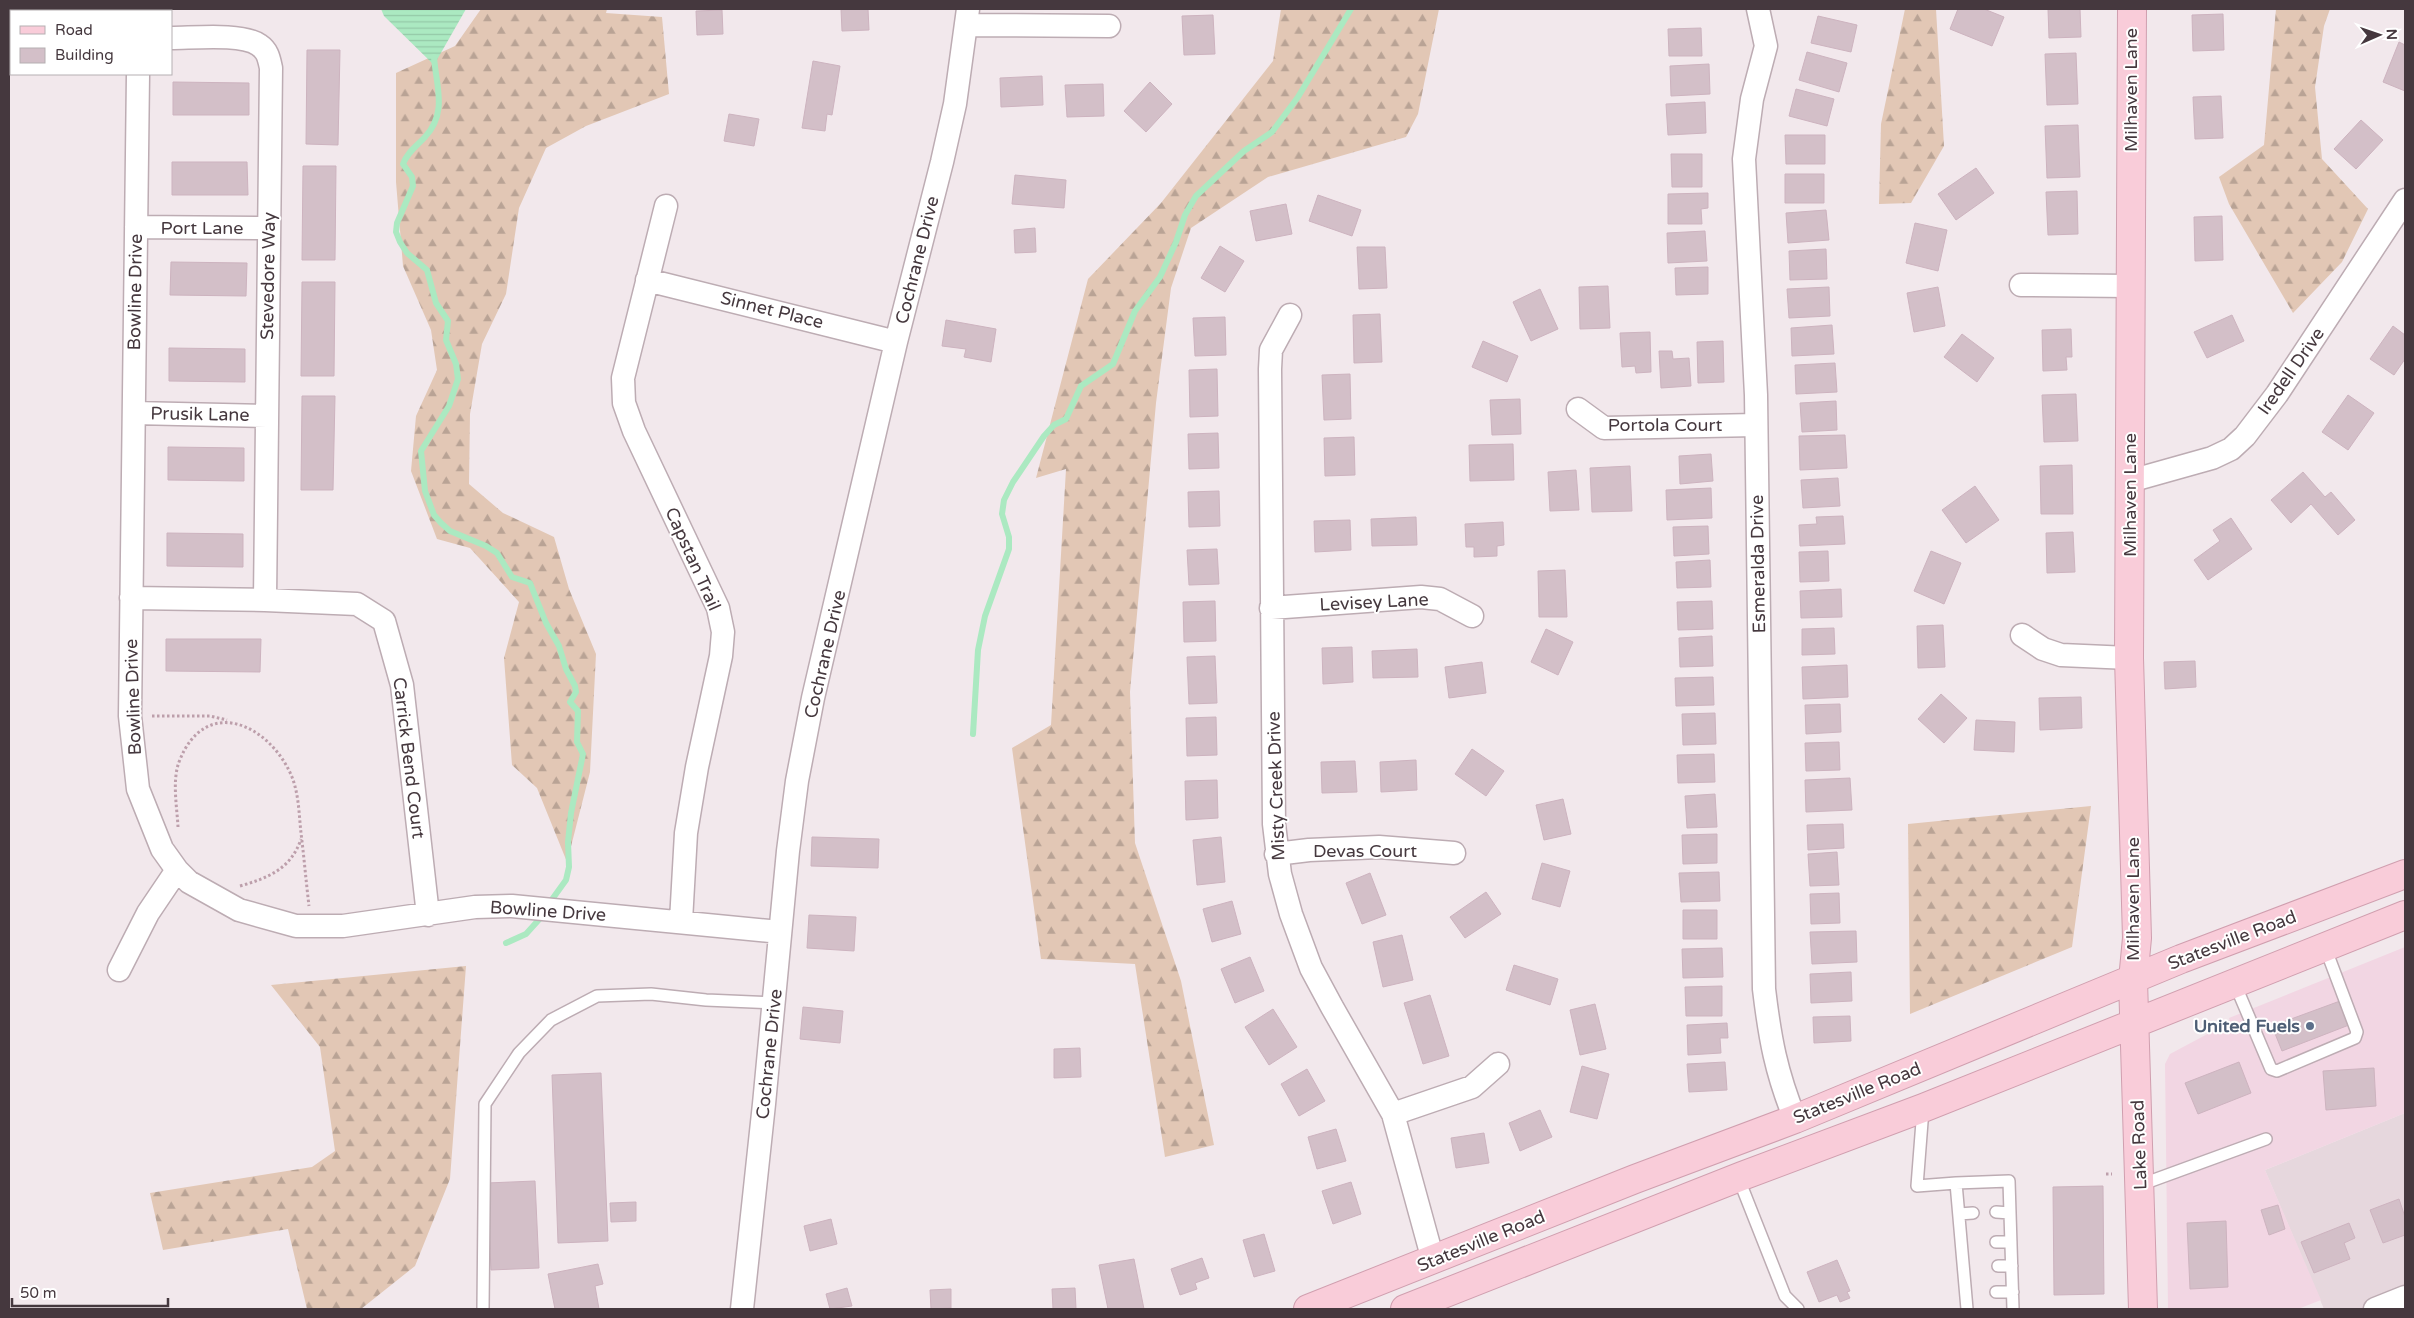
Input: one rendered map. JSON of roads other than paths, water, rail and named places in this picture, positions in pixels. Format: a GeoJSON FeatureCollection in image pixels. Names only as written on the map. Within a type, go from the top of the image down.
{"type":"FeatureCollection","features":[{"type":"Feature","properties":{"kind":"main road","name":"Milhaven Lane"},"geometry":{"type":"LineString","coordinates":[[2132,9],[2129,658],[2137,938],[2133,980]]}},
{"type":"Feature","properties":{"kind":"main road","name":"Statesville Road"},"geometry":{"type":"LineString","coordinates":[[1308,1309],[1635,1179],[1796,1119],[2181,959],[2405,874]]}},
{"type":"Feature","properties":{"kind":"main road","name":"Statesville Road"},"geometry":{"type":"LineString","coordinates":[[1405,1309],[1738,1177],[1923,1108],[2405,915]]}},
{"type":"Feature","properties":{"kind":"main road","name":"Lake Road"},"geometry":{"type":"LineString","coordinates":[[2133,980],[2143,1309]]}},
{"type":"Feature","properties":{"kind":"street","name":"Esmeralda Drive"},"geometry":{"type":"LineString","coordinates":[[1758,9],[1766,46],[1752,99],[1744,159],[1756,425],[1764,989],[1771,1045],[1779,1077],[1796,1119]]}},
{"type":"Feature","properties":{"kind":"street"},"geometry":{"type":"LineString","coordinates":[[967,17],[1109,26]]}},
{"type":"Feature","properties":{"kind":"street","name":"Cochrane Drive"},"geometry":{"type":"LineString","coordinates":[[742,1309],[797,781],[813,698],[896,342],[955,104],[967,17]]}},
{"type":"Feature","properties":{"kind":"street","name":"Stevedore Way"},"geometry":{"type":"LineString","coordinates":[[172,38],[248,39],[260,46],[268,55],[271,68],[264,600]]}},
{"type":"Feature","properties":{"kind":"street","name":"Bowline Drive"},"geometry":{"type":"LineString","coordinates":[[138,75],[130,716],[138,789],[162,849],[177,870],[190,882],[239,910],[296,926],[343,926],[476,907],[512,906],[780,932]]}},
{"type":"Feature","properties":{"kind":"street","name":"Iredell Drive"},"geometry":{"type":"LineString","coordinates":[[2130,481],[2212,458],[2231,449],[2245,436],[2277,394],[2405,200]]}},
{"type":"Feature","properties":{"kind":"street","name":"Capstan Trail"},"geometry":{"type":"LineString","coordinates":[[666,206],[623,378],[624,403],[634,431],[718,608],[723,632],[721,656],[686,833],[681,921]]}},
{"type":"Feature","properties":{"kind":"street","name":"Port Lane"},"geometry":{"type":"LineString","coordinates":[[136,227],[269,228]]}},
{"type":"Feature","properties":{"kind":"street","name":"Sinnet Place"},"geometry":{"type":"LineString","coordinates":[[647,280],[896,342]]}},
{"type":"Feature","properties":{"kind":"street"},"geometry":{"type":"LineString","coordinates":[[2021,285],[2130,286]]}},
{"type":"Feature","properties":{"kind":"street","name":"Misty Creek Drive"},"geometry":{"type":"LineString","coordinates":[[1290,315],[1272,350],[1270,369],[1271,608],[1276,854],[1291,914],[1311,968],[1394,1114],[1433,1260]]}},
{"type":"Feature","properties":{"kind":"street","name":"Portola Court"},"geometry":{"type":"LineString","coordinates":[[1578,409],[1604,428],[1756,425]]}},
{"type":"Feature","properties":{"kind":"street","name":"Prusik Lane"},"geometry":{"type":"LineString","coordinates":[[134,413],[267,416]]}},
{"type":"Feature","properties":{"kind":"street","name":"Carrick Bend Court"},"geometry":{"type":"LineString","coordinates":[[131,598],[264,600],[357,604],[384,621],[402,685],[428,915]]}},
{"type":"Feature","properties":{"kind":"street","name":"Levisey Lane"},"geometry":{"type":"LineString","coordinates":[[1271,608],[1421,598],[1440,599],[1472,616]]}},
{"type":"Feature","properties":{"kind":"street"},"geometry":{"type":"LineString","coordinates":[[2022,635],[2043,649],[2061,655],[2129,658]]}},
{"type":"Feature","properties":{"kind":"street","name":"Devas Court"},"geometry":{"type":"LineString","coordinates":[[1276,854],[1309,850],[1379,847],[1454,852]]}},
{"type":"Feature","properties":{"kind":"street"},"geometry":{"type":"LineString","coordinates":[[119,970],[148,913],[177,870]]}},
{"type":"Feature","properties":{"kind":"street"},"geometry":{"type":"LineString","coordinates":[[1394,1114],[1472,1087],[1498,1064]]}},
{"type":"Feature","properties":{"kind":"street"},"geometry":{"type":"LineString","coordinates":[[2375,1309],[2405,1297]]}},
{"type":"Feature","properties":{"kind":"lane"},"geometry":{"type":"LineString","coordinates":[[2234,982],[2271,1069],[2277,1071],[2355,1038],[2358,1032],[2325,946]]}},
{"type":"Feature","properties":{"kind":"lane"},"geometry":{"type":"LineString","coordinates":[[483,1309],[486,1104],[519,1053],[551,1020],[597,996],[651,994],[706,1000],[774,1003]]}},
{"type":"Feature","properties":{"kind":"lane"},"geometry":{"type":"LineString","coordinates":[[1923,1108],[1917,1186],[2009,1181],[2013,1309]]}},
{"type":"Feature","properties":{"kind":"lane"},"geometry":{"type":"LineString","coordinates":[[2140,1185],[2266,1139]]}},
{"type":"Feature","properties":{"kind":"lane"},"geometry":{"type":"LineString","coordinates":[[1738,1177],[1785,1296],[1798,1309]]}},
{"type":"Feature","properties":{"kind":"lane"},"geometry":{"type":"LineString","coordinates":[[1956,1183],[1959,1214],[1967,1243],[1970,1293],[1967,1309]]}},
{"type":"Feature","properties":{"kind":"lane"},"geometry":{"type":"LineString","coordinates":[[1996,1212],[2010,1213]]}},
{"type":"Feature","properties":{"kind":"lane"},"geometry":{"type":"LineString","coordinates":[[1959,1214],[1973,1213]]}},
{"type":"Feature","properties":{"kind":"lane"},"geometry":{"type":"LineString","coordinates":[[1996,1242],[2011,1242]]}},
{"type":"Feature","properties":{"kind":"lane"},"geometry":{"type":"LineString","coordinates":[[1998,1266],[2012,1266]]}},
{"type":"Feature","properties":{"kind":"lane"},"geometry":{"type":"LineString","coordinates":[[1996,1292],[2013,1292]]}},
{"type":"Feature","properties":{"kind":"waterway"},"geometry":{"type":"LineString","coordinates":[[973,734],[978,650],[985,616],[1009,549],[1009,537],[1002,514],[1004,500],[1013,482],[1044,436],[1054,425],[1066,419],[1081,386],[1113,364],[1135,311],[1160,277],[1176,242],[1185,215],[1196,196],[1244,151],[1272,132],[1298,97],[1351,9]]}},
{"type":"Feature","properties":{"kind":"waterway"},"geometry":{"type":"LineString","coordinates":[[434,57],[439,98],[436,118],[432,128],[410,152],[403,164],[412,177],[413,186],[397,223],[396,232],[407,253],[427,270],[436,303],[448,321],[446,340],[456,364],[458,379],[449,406],[421,451],[425,491],[434,515],[450,531],[486,546],[497,553],[512,577],[530,583],[575,686],[576,692],[570,702],[578,711],[577,742],[583,754],[571,813],[568,842],[569,867],[566,880],[548,905]]}},
{"type":"Feature","properties":{"kind":"waterway"},"geometry":{"type":"LineString","coordinates":[[506,943],[526,934],[544,914]]}},
{"type":"Feature","properties":{"kind":"place","name":"United Fuels"},"geometry":{"type":"Point","coordinates":[2310,1026]}}]}
